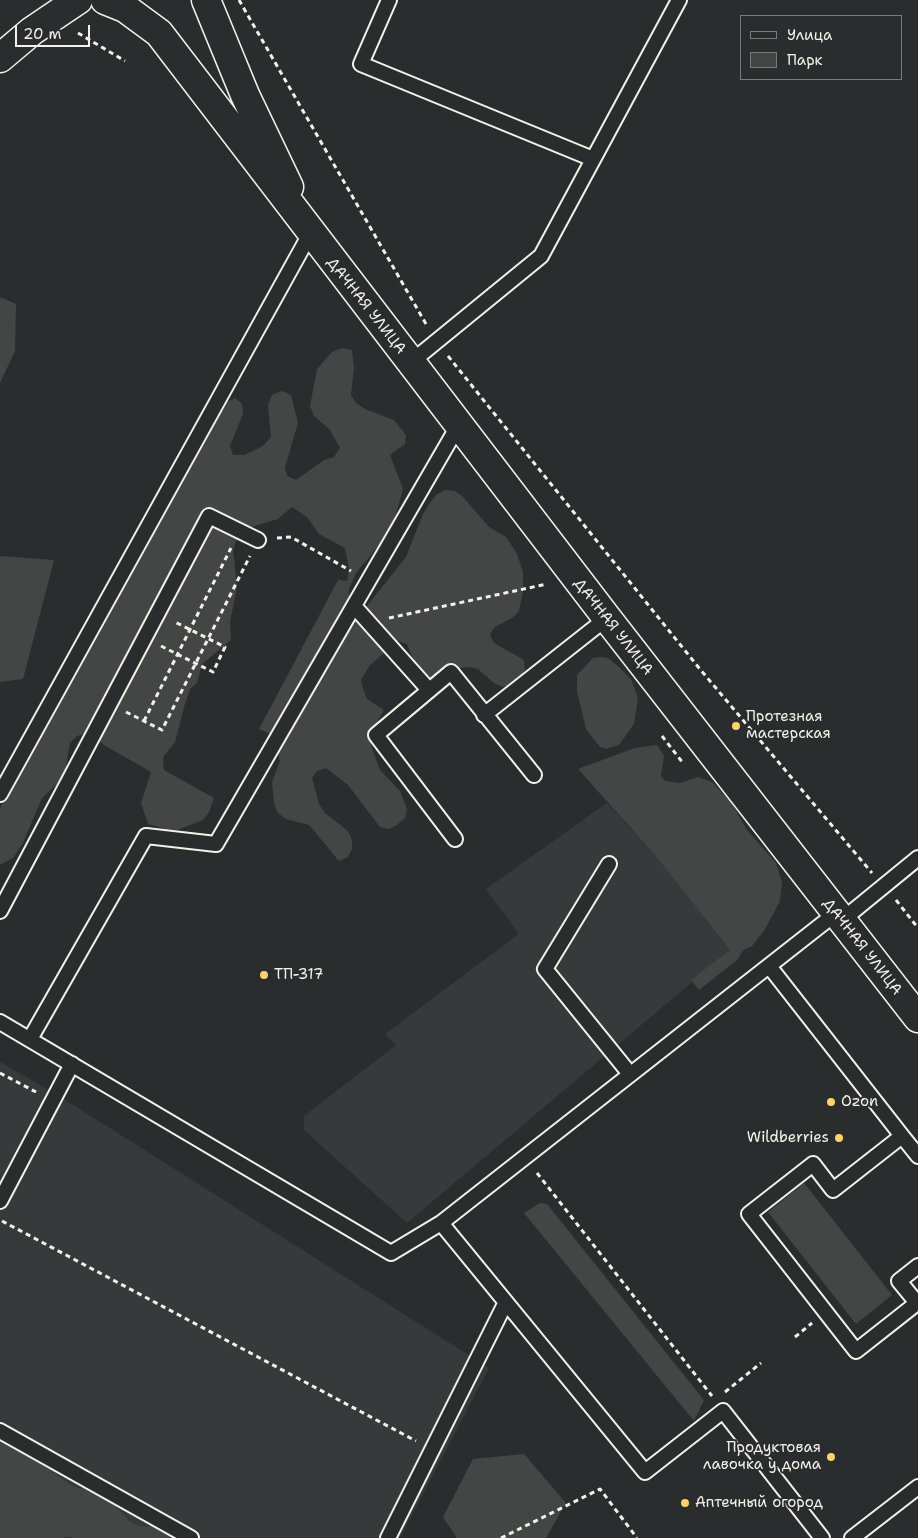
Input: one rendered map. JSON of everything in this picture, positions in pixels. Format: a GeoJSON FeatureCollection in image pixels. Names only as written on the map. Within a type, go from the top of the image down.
{"type":"FeatureCollection","features":[{"type":"Feature","properties":{"kind":"street"},"geometry":{"type":"LineString","coordinates":[[0,58],[32,31],[78,0]]}},
{"type":"Feature","properties":{"kind":"street","name":"ДАЧНАЯ УЛИЦА"},"geometry":{"type":"LineString","coordinates":[[105,0],[125,8],[158,33],[458,426],[918,1018]]}},
{"type":"Feature","properties":{"kind":"street","name":"ДАЧНАЯ УЛИЦА"},"geometry":{"type":"LineString","coordinates":[[206,0],[245,95],[310,234]]}},
{"type":"Feature","properties":{"kind":"lane"},"geometry":{"type":"LineString","coordinates":[[389,0],[361,64],[593,159]]}},
{"type":"Feature","properties":{"kind":"lane"},"geometry":{"type":"LineString","coordinates":[[410,363],[541,256],[679,0]]}},
{"type":"Feature","properties":{"kind":"lane"},"geometry":{"type":"LineString","coordinates":[[0,794],[310,234]]}},
{"type":"Feature","properties":{"kind":"lane"},"geometry":{"type":"LineString","coordinates":[[30,1039],[146,836],[216,844],[458,426]]}},
{"type":"Feature","properties":{"kind":"lane"},"geometry":{"type":"LineString","coordinates":[[0,911],[209,516],[258,540]]}},
{"type":"Feature","properties":{"kind":"lane"},"geometry":{"type":"LineString","coordinates":[[354,606],[429,690]]}},
{"type":"Feature","properties":{"kind":"lane"},"geometry":{"type":"LineString","coordinates":[[484,715],[607,618]]}},
{"type":"Feature","properties":{"kind":"lane"},"geometry":{"type":"LineString","coordinates":[[455,839],[376,734],[451,672],[534,775]]}},
{"type":"Feature","properties":{"kind":"lane"},"geometry":{"type":"LineString","coordinates":[[0,1022],[391,1253],[441,1222],[769,966],[884,885],[918,858]]}},
{"type":"Feature","properties":{"kind":"lane"},"geometry":{"type":"LineString","coordinates":[[609,864],[544,969],[630,1074]]}},
{"type":"Feature","properties":{"kind":"lane"},"geometry":{"type":"LineString","coordinates":[[769,966],[918,1156]]}},
{"type":"Feature","properties":{"kind":"lane"},"geometry":{"type":"LineString","coordinates":[[0,1201],[72,1064]]}},
{"type":"Feature","properties":{"kind":"lane"},"geometry":{"type":"LineString","coordinates":[[902,1136],[833,1190],[813,1164],[749,1214],[856,1351],[917,1304],[899,1281],[918,1266]]}},
{"type":"Feature","properties":{"kind":"lane"},"geometry":{"type":"LineString","coordinates":[[441,1222],[645,1472],[719,1405],[822,1538]]}},
{"type":"Feature","properties":{"kind":"lane"},"geometry":{"type":"LineString","coordinates":[[388,1538],[506,1302]]}},
{"type":"Feature","properties":{"kind":"lane"},"geometry":{"type":"LineString","coordinates":[[0,1431],[191,1538]]}},
{"type":"Feature","properties":{"kind":"lane"},"geometry":{"type":"LineString","coordinates":[[852,1538],[918,1488]]}},
{"type":"Feature","properties":{"kind":"path"},"geometry":{"type":"LineString","coordinates":[[238,0],[436,341],[699,668],[884,885],[918,928]]}},
{"type":"Feature","properties":{"kind":"path"},"geometry":{"type":"LineString","coordinates":[[72,34],[80,33],[125,61]]}},
{"type":"Feature","properties":{"kind":"path"},"geometry":{"type":"LineString","coordinates":[[144,721],[240,531]]}},
{"type":"Feature","properties":{"kind":"path"},"geometry":{"type":"LineString","coordinates":[[110,704],[162,730],[258,540],[291,537],[356,573],[354,606]]}},
{"type":"Feature","properties":{"kind":"path"},"geometry":{"type":"LineString","coordinates":[[369,622],[546,583]]}},
{"type":"Feature","properties":{"kind":"path"},"geometry":{"type":"LineString","coordinates":[[145,638],[212,672],[221,655],[225,647],[158,613]]}},
{"type":"Feature","properties":{"kind":"path"},"geometry":{"type":"LineString","coordinates":[[0,1073],[52,1100]]}},
{"type":"Feature","properties":{"kind":"path"},"geometry":{"type":"LineString","coordinates":[[525,1157],[719,1405],[762,1363]]}},
{"type":"Feature","properties":{"kind":"path"},"geometry":{"type":"LineString","coordinates":[[0,1219],[432,1449]]}},
{"type":"Feature","properties":{"kind":"path"},"geometry":{"type":"LineString","coordinates":[[501,1538],[600,1489],[637,1538]]}},
{"type":"Feature","properties":{"kind":"shaded area"},"geometry":{"type":"Polygon","coordinates":[[[607,803],[654,854],[730,950],[407,1223],[304,1130],[304,1116],[396,1045],[385,1034],[519,934],[486,889],[607,803]]]}},
{"type":"Feature","properties":{"kind":"shaded area"},"geometry":{"type":"Polygon","coordinates":[[[0,1062],[56,1094],[489,1368],[400,1538],[0,1538],[0,1062]]]}},
{"type":"Feature","properties":{"kind":"green space"},"geometry":{"type":"Polygon","coordinates":[[[0,297],[16,304],[15,351],[0,383],[0,297]]]}},
{"type":"Feature","properties":{"kind":"green space"},"geometry":{"type":"Polygon","coordinates":[[[342,348],[352,350],[354,368],[351,395],[356,403],[365,409],[394,420],[406,435],[405,444],[390,455],[403,489],[395,518],[380,544],[356,573],[349,589],[349,599],[354,606],[363,611],[406,557],[423,514],[429,504],[436,495],[445,490],[455,491],[463,497],[489,527],[506,537],[517,554],[523,572],[523,591],[519,611],[512,618],[495,627],[490,634],[494,643],[524,660],[525,670],[512,685],[503,687],[494,683],[478,669],[469,667],[460,668],[432,681],[415,664],[407,644],[398,641],[370,665],[361,680],[363,689],[367,699],[384,710],[375,726],[371,745],[380,770],[400,791],[407,809],[405,818],[398,824],[390,829],[380,827],[348,785],[326,768],[317,771],[312,778],[319,804],[325,813],[348,831],[352,840],[352,849],[348,857],[339,861],[309,825],[286,819],[278,813],[274,803],[272,782],[280,761],[275,741],[268,733],[259,729],[338,580],[347,581],[349,570],[345,548],[319,534],[307,517],[292,507],[278,519],[251,527],[245,536],[236,541],[233,550],[237,587],[230,622],[231,640],[202,664],[197,683],[190,689],[175,742],[163,757],[164,770],[214,798],[209,812],[203,820],[177,830],[148,824],[141,803],[151,772],[104,745],[95,737],[85,734],[77,736],[70,743],[65,771],[55,786],[42,798],[23,843],[13,858],[0,865],[0,808],[225,403],[235,398],[242,404],[243,414],[230,446],[233,455],[244,455],[263,446],[271,437],[268,405],[272,395],[282,391],[291,395],[298,423],[285,467],[287,476],[296,480],[324,460],[334,457],[340,448],[330,430],[314,416],[310,406],[317,369],[332,352],[342,348]]]}},
{"type":"Feature","properties":{"kind":"green space"},"geometry":{"type":"Polygon","coordinates":[[[0,556],[54,560],[23,679],[0,682],[0,556]]]}},
{"type":"Feature","properties":{"kind":"green space"},"geometry":{"type":"Polygon","coordinates":[[[593,658],[608,658],[631,679],[638,698],[634,724],[619,745],[606,749],[600,747],[586,729],[577,691],[577,675],[593,658]]]}},
{"type":"Feature","properties":{"kind":"green space"},"geometry":{"type":"Polygon","coordinates":[[[657,745],[664,756],[661,776],[665,781],[680,783],[698,777],[712,782],[731,802],[747,830],[776,863],[782,882],[780,901],[764,931],[752,946],[743,950],[738,959],[699,990],[691,980],[730,950],[654,854],[578,769],[635,748],[657,745]]]}},
{"type":"Feature","properties":{"kind":"green space"},"geometry":{"type":"Polygon","coordinates":[[[804,1183],[892,1295],[856,1324],[768,1212],[804,1183]]]}},
{"type":"Feature","properties":{"kind":"green space"},"geometry":{"type":"Polygon","coordinates":[[[540,1203],[547,1204],[704,1400],[694,1421],[524,1213],[540,1203]]]}},
{"type":"Feature","properties":{"kind":"green space"},"geometry":{"type":"Polygon","coordinates":[[[0,1425],[13,1430],[20,1437],[28,1456],[69,1484],[78,1488],[103,1485],[112,1488],[117,1508],[130,1522],[139,1526],[157,1526],[183,1538],[76,1538],[66,1536],[61,1538],[0,1538],[0,1425]]]}},
{"type":"Feature","properties":{"kind":"green space"},"geometry":{"type":"Polygon","coordinates":[[[524,1454],[566,1503],[546,1538],[457,1538],[443,1517],[473,1459],[524,1454]]]}},
{"type":"Feature","properties":{"kind":"place","name":"Протезная мастерская"},"geometry":{"type":"Point","coordinates":[736,726]}},
{"type":"Feature","properties":{"kind":"place","name":"ТП-317"},"geometry":{"type":"Point","coordinates":[264,975]}},
{"type":"Feature","properties":{"kind":"place","name":"Ozon"},"geometry":{"type":"Point","coordinates":[831,1102]}},
{"type":"Feature","properties":{"kind":"place","name":"Wildberries"},"geometry":{"type":"Point","coordinates":[839,1138]}},
{"type":"Feature","properties":{"kind":"place","name":"Продуктовая лавочка у дома"},"geometry":{"type":"Point","coordinates":[831,1457]}},
{"type":"Feature","properties":{"kind":"place","name":"Аптечный огород"},"geometry":{"type":"Point","coordinates":[685,1503]}}]}
